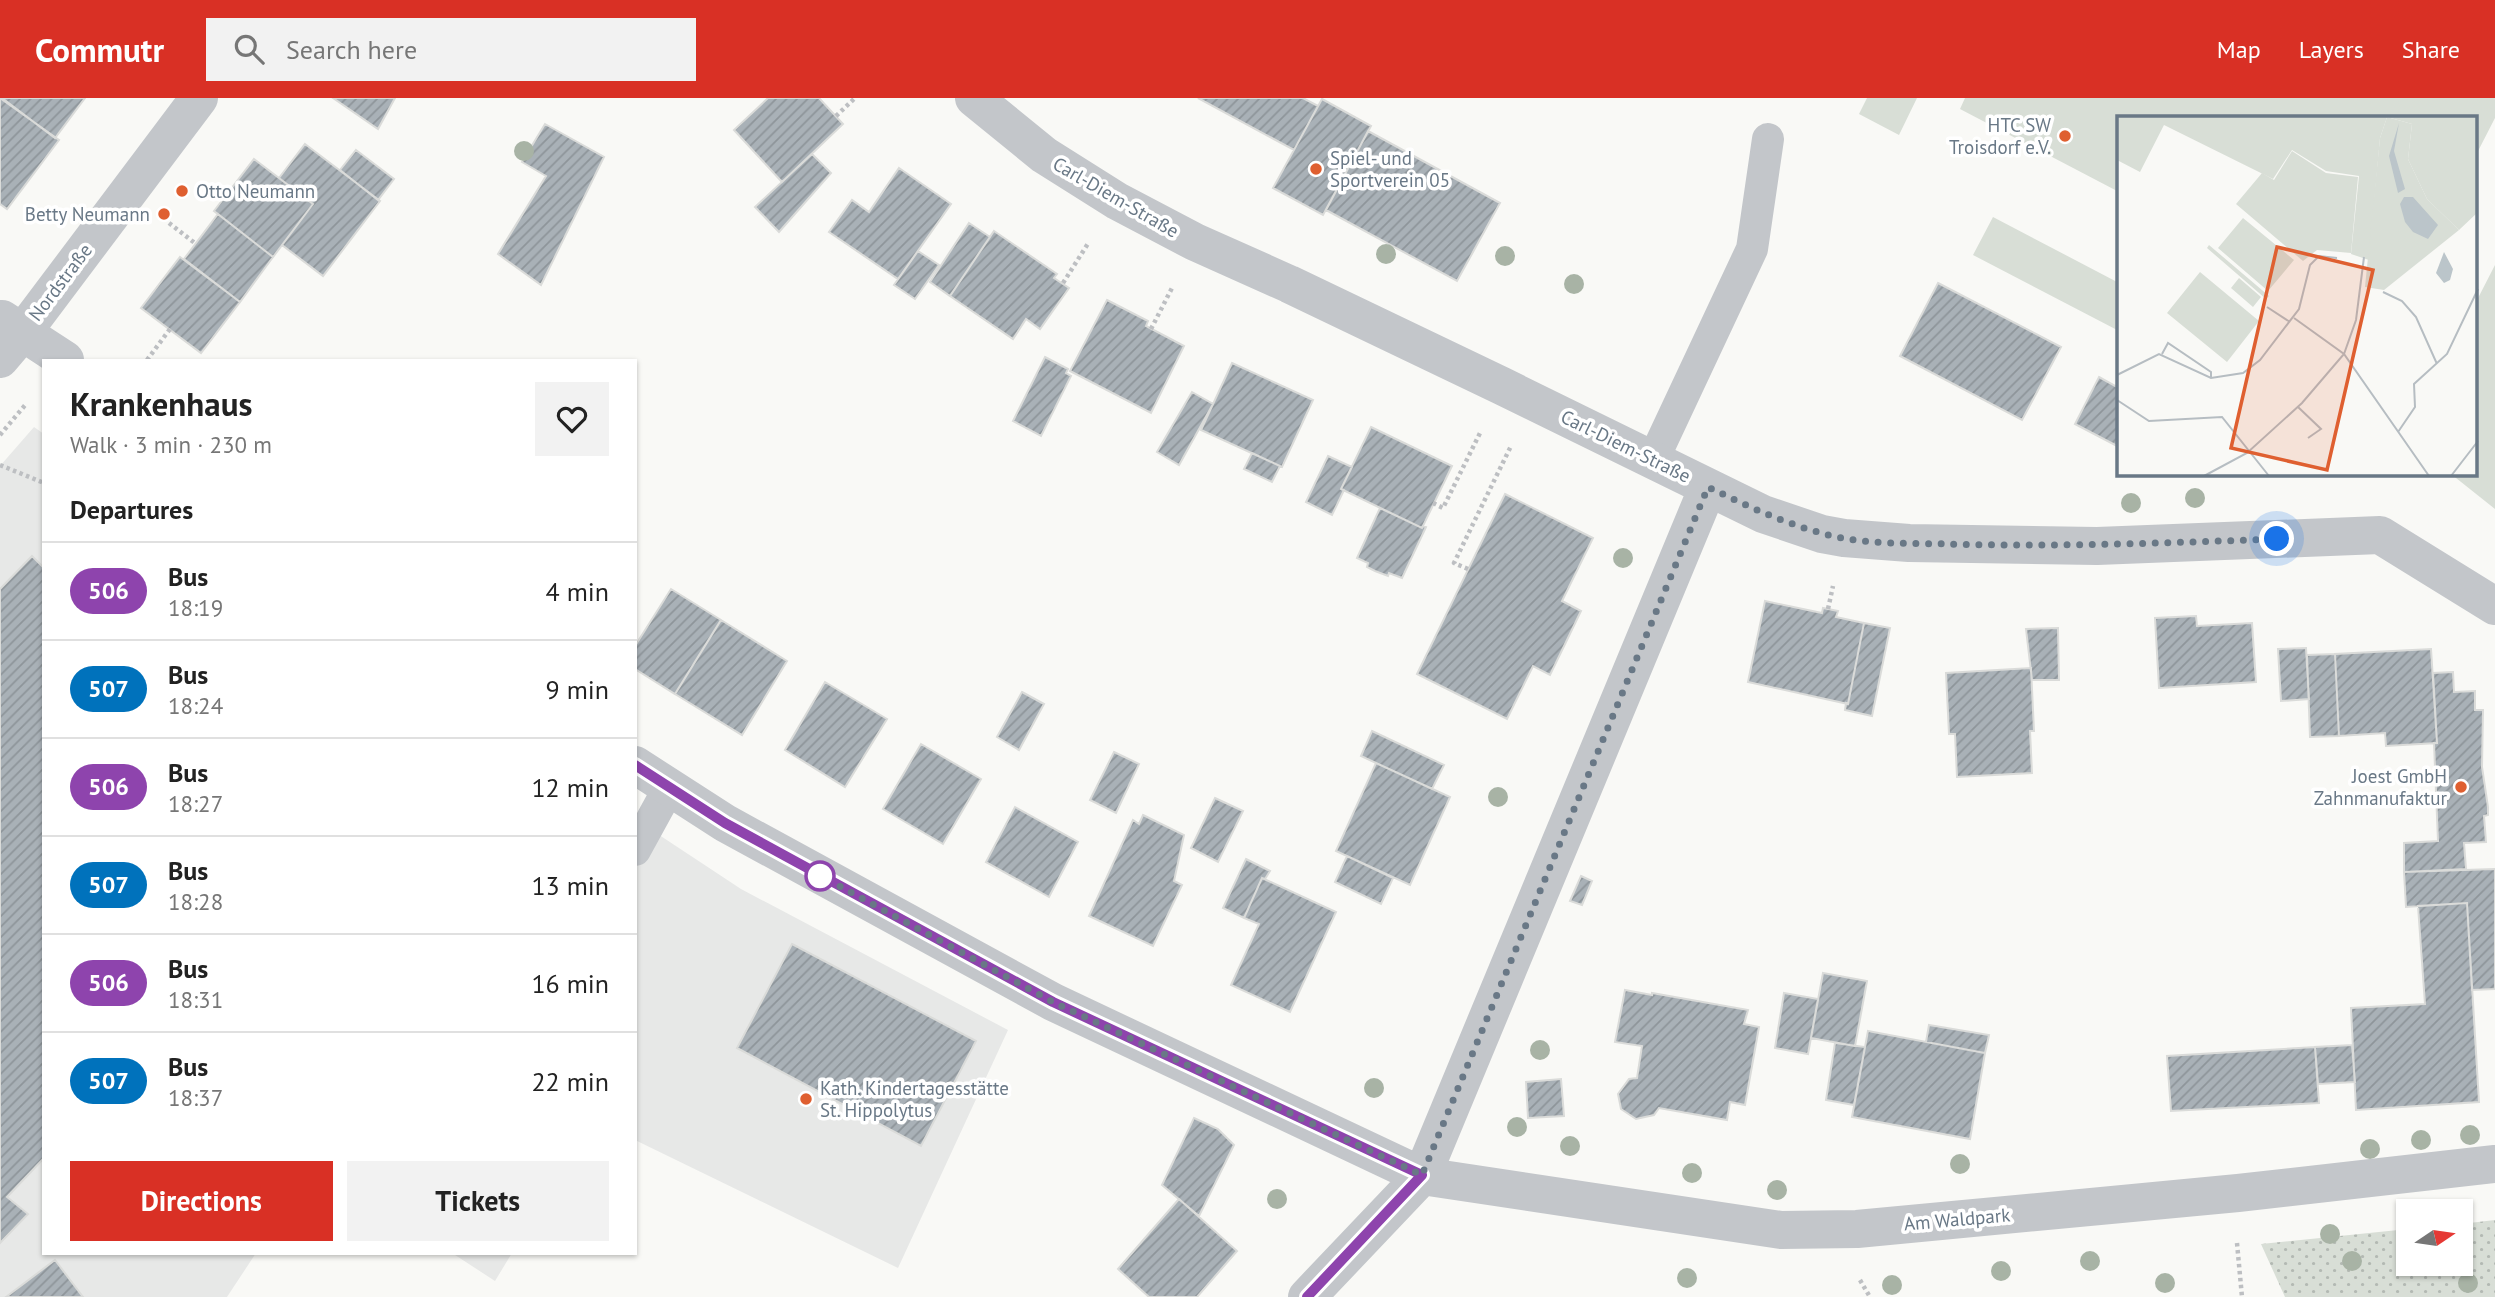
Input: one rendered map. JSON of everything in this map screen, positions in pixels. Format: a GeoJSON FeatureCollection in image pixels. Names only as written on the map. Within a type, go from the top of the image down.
{"type":"FeatureCollection","features":[{"type":"Feature","properties":{"kind":"street","name":"Nordstraße"},"geometry":{"type":"LineString","coordinates":[[8,336],[199,98]]}},
{"type":"Feature","properties":{"kind":"street","name":"Carl-Diem-Straße"},"geometry":{"type":"LineString","coordinates":[[974,98],[1044,155],[1117,201],[1195,243],[1377,326],[1763,514],[1822,534],[1909,543],[2097,545],[2380,536],[2495,606]]}},
{"type":"Feature","properties":{"kind":"street"},"geometry":{"type":"LineString","coordinates":[[8,336],[63,359]]}},
{"type":"Feature","properties":{"kind":"street"},"geometry":{"type":"LineString","coordinates":[[1307,1297],[1422,1175],[1708,487]]}},
{"type":"Feature","properties":{"kind":"street","name":"Am Waldpark"},"geometry":{"type":"LineString","coordinates":[[637,766],[725,823],[1053,1002],[1422,1175],[1781,1230],[1884,1226],[2238,1193],[2495,1164]]}},
{"type":"Feature","properties":{"kind":"lane"},"geometry":{"type":"LineString","coordinates":[[1653,460],[1752,249],[1768,139]]}},
{"type":"Feature","properties":{"kind":"lane"},"geometry":{"type":"LineString","coordinates":[[637,846],[669,788]]}},
{"type":"Feature","properties":{"kind":"path"},"geometry":{"type":"LineString","coordinates":[[836,116],[855,98]]}},
{"type":"Feature","properties":{"kind":"path"},"geometry":{"type":"LineString","coordinates":[[1063,283],[1092,238]]}},
{"type":"Feature","properties":{"kind":"path"},"geometry":{"type":"LineString","coordinates":[[1151,329],[1177,278]]}},
{"type":"Feature","properties":{"kind":"path"},"geometry":{"type":"LineString","coordinates":[[148,359],[170,329]]}},
{"type":"Feature","properties":{"kind":"path"},"geometry":{"type":"LineString","coordinates":[[0,435],[26,404]]}},
{"type":"Feature","properties":{"kind":"path"},"geometry":{"type":"LineString","coordinates":[[1433,503],[1443,508],[1481,430]]}},
{"type":"Feature","properties":{"kind":"path"},"geometry":{"type":"LineString","coordinates":[[1468,569],[1454,563],[1517,434]]}},
{"type":"Feature","properties":{"kind":"path"},"geometry":{"type":"LineString","coordinates":[[0,465],[42,482]]}},
{"type":"Feature","properties":{"kind":"shaded area"},"geometry":{"type":"Polygon","coordinates":[[[1867,98],[1917,98],[1899,135],[1859,114],[1867,98]]]}},
{"type":"Feature","properties":{"kind":"shaded area","name":"HTC SW Troisdorf e.V."},"geometry":{"type":"Polygon","coordinates":[[[1965,98],[2495,98],[2495,118],[2478,151],[2478,116],[2117,116],[2117,191],[1960,109],[1965,98]]]}},
{"type":"Feature","properties":{"kind":"shaded area"},"geometry":{"type":"Polygon","coordinates":[[[1993,217],[2117,282],[2117,330],[1973,255],[1993,217]]]}},
{"type":"Feature","properties":{"kind":"shaded area"},"geometry":{"type":"Polygon","coordinates":[[[2495,265],[2495,509],[2454,476],[2478,476],[2478,298],[2495,265]]]}},
{"type":"Feature","properties":{"kind":"shaded area"},"geometry":{"type":"Polygon","coordinates":[[[34,427],[42,433],[42,1255],[255,1255],[227,1297],[0,1297],[0,466],[34,427]]]}},
{"type":"Feature","properties":{"kind":"shaded area","name":"Kath. Kindertagesstätte St. Hippolytus"},"geometry":{"type":"Polygon","coordinates":[[[637,820],[741,889],[1008,1030],[898,1268],[637,1141],[637,820]]]}},
{"type":"Feature","properties":{"kind":"shaded area"},"geometry":{"type":"Polygon","coordinates":[[[2495,1220],[2495,1297],[2285,1297],[2261,1244],[2396,1230],[2396,1276],[2473,1276],[2473,1223],[2495,1220]]]}},
{"type":"Feature","properties":{"kind":"shaded area"},"geometry":{"type":"Polygon","coordinates":[[[455,1255],[511,1255],[495,1281],[455,1255]]]}},
{"type":"Feature","properties":{"kind":"building"},"geometry":{"type":"Polygon","coordinates":[[[0,98],[59,140],[7,209],[0,204],[0,98]]]}},
{"type":"Feature","properties":{"kind":"building"},"geometry":{"type":"Polygon","coordinates":[[[2,98],[85,98],[55,138],[2,98]]]}},
{"type":"Feature","properties":{"kind":"building"},"geometry":{"type":"Polygon","coordinates":[[[333,98],[395,98],[378,129],[333,98]]]}},
{"type":"Feature","properties":{"kind":"building"},"geometry":{"type":"Polygon","coordinates":[[[768,98],[819,98],[843,124],[782,182],[734,130],[768,98]]]}},
{"type":"Feature","properties":{"kind":"building"},"geometry":{"type":"Polygon","coordinates":[[[1198,98],[1303,98],[1318,106],[1294,150],[1198,98]]]}},
{"type":"Feature","properties":{"kind":"building","name":"Spiel- und Sportverein 05"},"geometry":{"type":"Polygon","coordinates":[[[1322,99],[1371,126],[1323,215],[1273,188],[1322,99]]]}},
{"type":"Feature","properties":{"kind":"building"},"geometry":{"type":"Polygon","coordinates":[[[545,124],[604,157],[541,285],[498,254],[546,176],[522,162],[545,124]]]}},
{"type":"Feature","properties":{"kind":"building"},"geometry":{"type":"Polygon","coordinates":[[[1368,131],[1500,203],[1457,281],[1326,210],[1368,131]]]}},
{"type":"Feature","properties":{"kind":"building"},"geometry":{"type":"Polygon","coordinates":[[[305,144],[380,201],[323,276],[282,245],[313,204],[279,178],[305,144]]]}},
{"type":"Feature","properties":{"kind":"building"},"geometry":{"type":"Polygon","coordinates":[[[356,150],[394,179],[378,200],[340,170],[356,150]]]}},
{"type":"Feature","properties":{"kind":"building"},"geometry":{"type":"Polygon","coordinates":[[[812,154],[831,173],[779,232],[755,207],[812,154]]]}},
{"type":"Feature","properties":{"kind":"building"},"geometry":{"type":"Polygon","coordinates":[[[254,159],[313,204],[273,257],[214,211],[254,159]]]}},
{"type":"Feature","properties":{"kind":"building"},"geometry":{"type":"Polygon","coordinates":[[[899,168],[951,204],[898,279],[829,232],[852,200],[869,212],[899,168]]]}},
{"type":"Feature","properties":{"kind":"building"},"geometry":{"type":"Polygon","coordinates":[[[218,214],[273,257],[240,302],[184,259],[218,214]]]}},
{"type":"Feature","properties":{"kind":"building"},"geometry":{"type":"Polygon","coordinates":[[[969,223],[990,237],[950,296],[930,282],[969,223]]]}},
{"type":"Feature","properties":{"kind":"building"},"geometry":{"type":"Polygon","coordinates":[[[994,231],[1057,274],[1054,278],[1069,288],[1040,329],[1026,319],[1013,339],[950,296],[994,231]]]}},
{"type":"Feature","properties":{"kind":"building"},"geometry":{"type":"Polygon","coordinates":[[[918,251],[939,265],[915,299],[894,285],[918,251]]]}},
{"type":"Feature","properties":{"kind":"building"},"geometry":{"type":"Polygon","coordinates":[[[180,257],[240,302],[201,353],[141,308],[180,257]]]}},
{"type":"Feature","properties":{"kind":"building"},"geometry":{"type":"Polygon","coordinates":[[[1938,283],[2061,347],[2022,420],[1900,356],[1938,283]]]}},
{"type":"Feature","properties":{"kind":"building"},"geometry":{"type":"Polygon","coordinates":[[[1107,300],[1148,321],[1146,326],[1184,346],[1151,413],[1070,371],[1107,300]]]}},
{"type":"Feature","properties":{"kind":"building"},"geometry":{"type":"Polygon","coordinates":[[[1045,357],[1068,369],[1066,373],[1071,376],[1041,436],[1013,421],[1045,357]]]}},
{"type":"Feature","properties":{"kind":"building"},"geometry":{"type":"Polygon","coordinates":[[[1232,363],[1313,400],[1282,467],[1201,430],[1232,363]]]}},
{"type":"Feature","properties":{"kind":"building"},"geometry":{"type":"Polygon","coordinates":[[[2099,377],[2117,387],[2117,446],[2075,424],[2099,377]]]}},
{"type":"Feature","properties":{"kind":"building"},"geometry":{"type":"Polygon","coordinates":[[[1192,392],[1213,404],[1179,465],[1157,452],[1192,392]]]}},
{"type":"Feature","properties":{"kind":"building"},"geometry":{"type":"Polygon","coordinates":[[[1371,427],[1452,466],[1422,528],[1341,489],[1371,427]]]}},
{"type":"Feature","properties":{"kind":"building"},"geometry":{"type":"Polygon","coordinates":[[[1252,453],[1280,466],[1272,482],[1244,469],[1252,453]]]}},
{"type":"Feature","properties":{"kind":"building"},"geometry":{"type":"Polygon","coordinates":[[[1328,456],[1352,467],[1332,515],[1306,502],[1328,456]]]}},
{"type":"Feature","properties":{"kind":"building"},"geometry":{"type":"Polygon","coordinates":[[[1505,494],[1593,538],[1562,601],[1581,611],[1550,675],[1533,666],[1507,719],[1417,674],[1505,494]]]}},
{"type":"Feature","properties":{"kind":"building"},"geometry":{"type":"Polygon","coordinates":[[[1380,508],[1422,528],[1426,527],[1402,578],[1375,571],[1367,567],[1368,563],[1357,558],[1380,508]]]}},
{"type":"Feature","properties":{"kind":"building"},"geometry":{"type":"Polygon","coordinates":[[[32,556],[42,566],[42,1160],[7,1197],[28,1214],[0,1243],[0,589],[32,556]]]}},
{"type":"Feature","properties":{"kind":"building"},"geometry":{"type":"Polygon","coordinates":[[[671,589],[721,620],[675,694],[637,670],[637,643],[671,589]]]}},
{"type":"Feature","properties":{"kind":"building"},"geometry":{"type":"Polygon","coordinates":[[[1765,601],[1822,613],[1823,608],[1838,611],[1836,617],[1864,623],[1848,704],[1748,682],[1765,601]]]}},
{"type":"Feature","properties":{"kind":"building"},"geometry":{"type":"Polygon","coordinates":[[[2196,616],[2197,626],[2252,623],[2256,682],[2159,688],[2155,618],[2196,616]]]}},
{"type":"Feature","properties":{"kind":"building"},"geometry":{"type":"Polygon","coordinates":[[[721,620],[787,661],[742,735],[675,694],[721,620]]]}},
{"type":"Feature","properties":{"kind":"building"},"geometry":{"type":"Polygon","coordinates":[[[1864,623],[1890,628],[1872,716],[1845,710],[1864,623]]]}},
{"type":"Feature","properties":{"kind":"building"},"geometry":{"type":"Polygon","coordinates":[[[2058,628],[2059,680],[2032,680],[2026,629],[2058,628]]]}},
{"type":"Feature","properties":{"kind":"building"},"geometry":{"type":"Polygon","coordinates":[[[2306,648],[2309,699],[2281,701],[2278,649],[2306,648]]]}},
{"type":"Feature","properties":{"kind":"building"},"geometry":{"type":"Polygon","coordinates":[[[2431,649],[2437,743],[2386,746],[2385,733],[2339,736],[2335,654],[2431,649]]]}},
{"type":"Feature","properties":{"kind":"building"},"geometry":{"type":"Polygon","coordinates":[[[2335,654],[2339,736],[2310,737],[2307,655],[2335,654]]]}},
{"type":"Feature","properties":{"kind":"building"},"geometry":{"type":"Polygon","coordinates":[[[2031,668],[2034,731],[2030,731],[2032,773],[1957,777],[1955,734],[1949,734],[1946,673],[2031,668]]]}},
{"type":"Feature","properties":{"kind":"building","name":"Joest GmbH Zahnmanufaktur"},"geometry":{"type":"Polygon","coordinates":[[[2453,672],[2454,692],[2475,691],[2475,710],[2483,710],[2482,767],[2488,807],[2488,815],[2484,816],[2486,842],[2464,843],[2466,869],[2404,872],[2404,843],[2438,841],[2433,673],[2453,672]]]}},
{"type":"Feature","properties":{"kind":"building"},"geometry":{"type":"Polygon","coordinates":[[[825,682],[887,719],[845,787],[785,750],[825,682]]]}},
{"type":"Feature","properties":{"kind":"building"},"geometry":{"type":"Polygon","coordinates":[[[1022,692],[1044,704],[1019,750],[997,737],[1022,692]]]}},
{"type":"Feature","properties":{"kind":"building"},"geometry":{"type":"Polygon","coordinates":[[[1372,731],[1444,765],[1432,789],[1361,756],[1372,731]]]}},
{"type":"Feature","properties":{"kind":"building"},"geometry":{"type":"Polygon","coordinates":[[[921,744],[981,779],[943,844],[883,809],[921,744]]]}},
{"type":"Feature","properties":{"kind":"building"},"geometry":{"type":"Polygon","coordinates":[[[1114,752],[1139,764],[1116,813],[1090,800],[1114,752]]]}},
{"type":"Feature","properties":{"kind":"building"},"geometry":{"type":"Polygon","coordinates":[[[1376,763],[1450,797],[1410,885],[1336,851],[1376,763]]]}},
{"type":"Feature","properties":{"kind":"building"},"geometry":{"type":"Polygon","coordinates":[[[1215,798],[1243,811],[1218,862],[1191,848],[1215,798]]]}},
{"type":"Feature","properties":{"kind":"building"},"geometry":{"type":"Polygon","coordinates":[[[1015,807],[1078,842],[1049,897],[986,862],[1015,807]]]}},
{"type":"Feature","properties":{"kind":"building"},"geometry":{"type":"Polygon","coordinates":[[[1143,815],[1184,835],[1174,881],[1182,885],[1153,946],[1089,916],[1133,820],[1139,824],[1143,815]]]}},
{"type":"Feature","properties":{"kind":"building"},"geometry":{"type":"Polygon","coordinates":[[[1347,856],[1393,878],[1381,904],[1335,882],[1347,856]]]}},
{"type":"Feature","properties":{"kind":"building"},"geometry":{"type":"Polygon","coordinates":[[[1246,859],[1270,871],[1265,879],[1262,878],[1244,918],[1223,908],[1246,859]]]}},
{"type":"Feature","properties":{"kind":"building"},"geometry":{"type":"Polygon","coordinates":[[[2495,869],[2495,989],[2472,990],[2467,903],[2406,907],[2404,872],[2495,869]]]}},
{"type":"Feature","properties":{"kind":"building"},"geometry":{"type":"Polygon","coordinates":[[[1581,876],[1592,881],[1582,905],[1570,901],[1581,876]]]}},
{"type":"Feature","properties":{"kind":"building"},"geometry":{"type":"Polygon","coordinates":[[[1262,878],[1336,912],[1290,1012],[1231,985],[1259,924],[1244,918],[1262,878]]]}},
{"type":"Feature","properties":{"kind":"building"},"geometry":{"type":"Polygon","coordinates":[[[2467,903],[2479,1102],[2356,1110],[2351,1008],[2425,1004],[2418,906],[2467,903]]]}},
{"type":"Feature","properties":{"kind":"building"},"geometry":{"type":"Polygon","coordinates":[[[792,944],[976,1041],[921,1146],[737,1048],[792,944]]]}},
{"type":"Feature","properties":{"kind":"building"},"geometry":{"type":"Polygon","coordinates":[[[1823,973],[1867,981],[1855,1046],[1811,1038],[1823,973]]]}},
{"type":"Feature","properties":{"kind":"building"},"geometry":{"type":"Polygon","coordinates":[[[1625,990],[1748,1010],[1744,1024],[1759,1027],[1745,1105],[1730,1102],[1727,1120],[1659,1108],[1654,1115],[1636,1119],[1621,1109],[1618,1094],[1629,1079],[1637,1078],[1642,1046],[1615,1042],[1625,990]]]}},
{"type":"Feature","properties":{"kind":"building"},"geometry":{"type":"Polygon","coordinates":[[[1784,993],[1818,999],[1808,1054],[1775,1048],[1784,993]]]}},
{"type":"Feature","properties":{"kind":"building"},"geometry":{"type":"Polygon","coordinates":[[[1929,1025],[1989,1035],[1985,1053],[1926,1042],[1929,1025]]]}},
{"type":"Feature","properties":{"kind":"building"},"geometry":{"type":"Polygon","coordinates":[[[1868,1031],[1985,1053],[1970,1139],[1852,1117],[1868,1031]]]}},
{"type":"Feature","properties":{"kind":"building"},"geometry":{"type":"Polygon","coordinates":[[[1835,1043],[1865,1047],[1854,1105],[1826,1100],[1835,1043]]]}},
{"type":"Feature","properties":{"kind":"building"},"geometry":{"type":"Polygon","coordinates":[[[2352,1045],[2355,1082],[2318,1084],[2315,1047],[2352,1045]]]}},
{"type":"Feature","properties":{"kind":"building"},"geometry":{"type":"Polygon","coordinates":[[[2315,1047],[2319,1103],[2171,1111],[2167,1056],[2315,1047]]]}},
{"type":"Feature","properties":{"kind":"building"},"geometry":{"type":"Polygon","coordinates":[[[1561,1079],[1564,1116],[1528,1118],[1526,1082],[1561,1079]]]}},
{"type":"Feature","properties":{"kind":"building"},"geometry":{"type":"Polygon","coordinates":[[[1194,1118],[1218,1129],[1234,1145],[1199,1216],[1162,1185],[1194,1118]]]}},
{"type":"Feature","properties":{"kind":"building"},"geometry":{"type":"Polygon","coordinates":[[[1179,1199],[1237,1251],[1197,1297],[1149,1297],[1118,1269],[1179,1199]]]}},
{"type":"Feature","properties":{"kind":"building"},"geometry":{"type":"Polygon","coordinates":[[[55,1260],[83,1297],[6,1297],[55,1260]]]}},
{"type":"Feature","properties":{"kind":"bus line","name":"506"},"geometry":{"type":"LineString","coordinates":[[637,766],[725,823],[1053,1002],[1422,1175],[1307,1297]]}},
{"type":"Feature","properties":{"kind":"place","name":"HTC SW Troisdorf e.V."},"geometry":{"type":"Point","coordinates":[2065,136]}},
{"type":"Feature","properties":{"kind":"place","name":"Spiel- und Sportverein 05"},"geometry":{"type":"Point","coordinates":[1316,169]}},
{"type":"Feature","properties":{"kind":"place","name":"Otto Neumann"},"geometry":{"type":"Point","coordinates":[182,191]}},
{"type":"Feature","properties":{"kind":"place","name":"Betty Neumann"},"geometry":{"type":"Point","coordinates":[164,214]}},
{"type":"Feature","properties":{"kind":"place","name":"Joest GmbH Zahnmanufaktur"},"geometry":{"type":"Point","coordinates":[2461,787]}},
{"type":"Feature","properties":{"kind":"place","name":"Kath. Kindertagesstätte St. Hippolytus"},"geometry":{"type":"Point","coordinates":[806,1099]}},
{"type":"Feature","properties":{"kind":"route"},"geometry":{"type":"LineString","coordinates":[[820,876],[808,869],[1053,1002],[1422,1175],[1708,487],[1763,514],[1822,534],[1844,538],[1975,545],[2097,545],[2277,539]]}}]}
